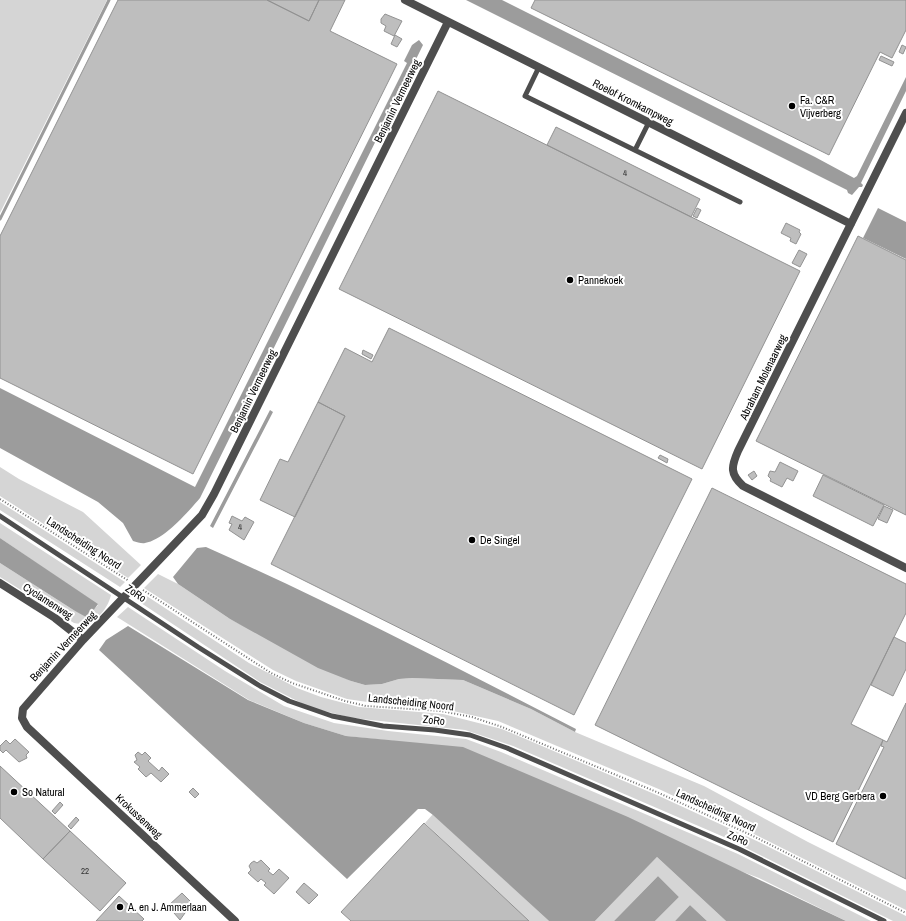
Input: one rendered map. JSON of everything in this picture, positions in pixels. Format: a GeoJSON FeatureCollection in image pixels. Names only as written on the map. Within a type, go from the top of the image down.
{"type":"FeatureCollection","features":[{"type":"Feature","properties":{"kind":"street","name":"Roelof Kromkampweg"},"geometry":{"type":"LineString","coordinates":[[405,0],[851,224]]}},
{"type":"Feature","properties":{"kind":"street","name":"Benjamin Vermeerweg"},"geometry":{"type":"LineString","coordinates":[[27,727],[22,718],[23,709],[83,640],[202,515],[214,494],[448,22]]}},
{"type":"Feature","properties":{"kind":"street","name":"Abraham Molenaarweg"},"geometry":{"type":"LineString","coordinates":[[906,113],[738,452],[733,470],[735,478],[743,486],[906,568]]}},
{"type":"Feature","properties":{"kind":"street","name":"Cyclamenweg"},"geometry":{"type":"LineString","coordinates":[[0,583],[55,618],[83,640]]}},
{"type":"Feature","properties":{"kind":"street","name":"Krokussenweg"},"geometry":{"type":"LineString","coordinates":[[27,727],[235,921]]}},
{"type":"Feature","properties":{"kind":"lane"},"geometry":{"type":"LineString","coordinates":[[539,68],[525,96],[740,202]]}},
{"type":"Feature","properties":{"kind":"lane"},"geometry":{"type":"LineString","coordinates":[[634,150],[649,122]]}},
{"type":"Feature","properties":{"kind":"lane","name":"ZoRo"},"geometry":{"type":"LineString","coordinates":[[0,516],[125,597],[230,668],[288,701],[332,716],[383,726],[435,730],[470,735],[507,748],[739,849],[884,921]]}},
{"type":"Feature","properties":{"kind":"path","name":"Landscheiding Noord"},"geometry":{"type":"LineString","coordinates":[[0,499],[271,673],[292,684],[321,694],[366,706],[441,711],[472,717],[502,727],[659,793],[760,840],[906,913]]}},
{"type":"Feature","properties":{"kind":"shaded area"},"geometry":{"type":"Polygon","coordinates":[[[0,0],[107,0],[0,213],[0,0]]]}},
{"type":"Feature","properties":{"kind":"shaded area"},"geometry":{"type":"Polygon","coordinates":[[[466,0],[502,0],[854,178],[857,176],[906,77],[906,91],[861,183],[863,185],[862,187],[859,187],[852,195],[848,193],[847,190],[466,0]]]}},
{"type":"Feature","properties":{"kind":"shaded area"},"geometry":{"type":"Polygon","coordinates":[[[419,40],[423,45],[200,498],[175,525],[160,537],[152,541],[139,543],[133,541],[123,523],[98,502],[0,448],[0,388],[195,487],[407,63],[404,61],[412,45],[419,40]]]}},
{"type":"Feature","properties":{"kind":"shaded area"},"geometry":{"type":"Polygon","coordinates":[[[878,208],[906,222],[906,259],[863,238],[878,208]]]}},
{"type":"Feature","properties":{"kind":"shaded area"},"geometry":{"type":"Polygon","coordinates":[[[270,410],[273,412],[213,528],[210,526],[270,410]]]}},
{"type":"Feature","properties":{"kind":"shaded area"},"geometry":{"type":"Polygon","coordinates":[[[0,467],[19,479],[83,512],[141,565],[128,578],[0,496],[0,467]]]}},
{"type":"Feature","properties":{"kind":"shaded area"},"geometry":{"type":"Polygon","coordinates":[[[0,502],[125,582],[120,587],[0,510],[0,502]]]}},
{"type":"Feature","properties":{"kind":"shaded area"},"geometry":{"type":"Polygon","coordinates":[[[0,523],[111,595],[106,607],[98,617],[87,623],[74,623],[0,577],[0,563],[75,611],[87,616],[98,605],[0,538],[0,523]]]}},
{"type":"Feature","properties":{"kind":"shaded area"},"geometry":{"type":"Polygon","coordinates":[[[0,538],[98,604],[93,611],[94,613],[88,618],[0,563],[0,538]]]}},
{"type":"Feature","properties":{"kind":"shaded area"},"geometry":{"type":"Polygon","coordinates":[[[206,547],[300,590],[392,635],[576,729],[575,732],[531,709],[463,680],[412,678],[399,679],[382,684],[365,685],[318,668],[230,619],[178,584],[173,577],[197,548],[206,547]]]}},
{"type":"Feature","properties":{"kind":"shaded area"},"geometry":{"type":"Polygon","coordinates":[[[158,574],[178,584],[230,619],[351,681],[365,685],[382,684],[399,679],[412,678],[463,680],[531,709],[575,732],[704,786],[808,842],[906,891],[906,910],[754,834],[661,790],[498,721],[444,709],[388,705],[347,699],[296,681],[273,670],[144,588],[158,574]]]}},
{"type":"Feature","properties":{"kind":"shaded area"},"geometry":{"type":"Polygon","coordinates":[[[142,593],[249,663],[297,688],[321,697],[359,707],[443,714],[502,729],[659,796],[759,842],[906,916],[906,921],[893,921],[724,837],[513,746],[465,730],[352,718],[309,707],[260,682],[135,599],[142,593]]]}},
{"type":"Feature","properties":{"kind":"shaded area"},"geometry":{"type":"Polygon","coordinates":[[[128,607],[225,671],[284,706],[334,723],[388,731],[466,739],[501,752],[738,854],[871,921],[846,921],[759,878],[394,741],[346,736],[304,723],[249,700],[117,617],[128,607]]]}},
{"type":"Feature","properties":{"kind":"shaded area"},"geometry":{"type":"Polygon","coordinates":[[[128,626],[248,700],[304,723],[346,736],[463,747],[628,817],[846,921],[726,921],[657,857],[595,921],[549,921],[425,809],[418,809],[347,879],[99,650],[106,640],[128,626]]]}},
{"type":"Feature","properties":{"kind":"shaded area"},"geometry":{"type":"Polygon","coordinates":[[[433,814],[549,921],[528,921],[425,823],[433,814]]]}},
{"type":"Feature","properties":{"kind":"shaded area"},"geometry":{"type":"Polygon","coordinates":[[[657,857],[726,921],[707,921],[690,905],[675,921],[655,921],[679,897],[658,876],[614,921],[595,921],[657,857]]]}},
{"type":"Feature","properties":{"kind":"shaded area"},"geometry":{"type":"Polygon","coordinates":[[[658,876],[679,897],[655,921],[614,921],[658,876]]]}},
{"type":"Feature","properties":{"kind":"shaded area"},"geometry":{"type":"Polygon","coordinates":[[[690,905],[707,921],[675,921],[690,905]]]}},
{"type":"Feature","properties":{"kind":"building"},"geometry":{"type":"Polygon","coordinates":[[[118,0],[267,0],[309,21],[319,0],[345,0],[330,31],[397,64],[193,474],[0,378],[0,236],[118,0]]]}},
{"type":"Feature","properties":{"kind":"building"},"geometry":{"type":"Polygon","coordinates":[[[267,0],[319,0],[309,21],[267,0]]]}},
{"type":"Feature","properties":{"kind":"building","name":"Fa. C&R Vijverberg"},"geometry":{"type":"Polygon","coordinates":[[[535,0],[906,0],[906,30],[892,58],[880,52],[829,155],[531,8],[535,0]]]}},
{"type":"Feature","properties":{"kind":"building"},"geometry":{"type":"Polygon","coordinates":[[[385,14],[402,21],[394,36],[384,31],[386,26],[381,23],[381,19],[385,14]]]}},
{"type":"Feature","properties":{"kind":"building"},"geometry":{"type":"Polygon","coordinates":[[[395,35],[402,39],[397,47],[391,44],[395,35]]]}},
{"type":"Feature","properties":{"kind":"building"},"geometry":{"type":"Polygon","coordinates":[[[902,45],[906,47],[903,54],[899,52],[902,45]]]}},
{"type":"Feature","properties":{"kind":"building"},"geometry":{"type":"Polygon","coordinates":[[[881,56],[894,62],[892,66],[879,60],[881,56]]]}},
{"type":"Feature","properties":{"kind":"building","name":"Pannekoek"},"geometry":{"type":"Polygon","coordinates":[[[438,91],[800,271],[702,469],[339,289],[438,91]]]}},
{"type":"Feature","properties":{"kind":"building"},"geometry":{"type":"Polygon","coordinates":[[[556,127],[700,199],[691,217],[547,145],[556,127]]]}},
{"type":"Feature","properties":{"kind":"building"},"geometry":{"type":"Polygon","coordinates":[[[697,208],[701,210],[697,218],[693,216],[697,208]]]}},
{"type":"Feature","properties":{"kind":"building"},"geometry":{"type":"Polygon","coordinates":[[[786,223],[800,230],[799,232],[801,234],[796,244],[790,241],[791,238],[781,233],[786,223]]]}},
{"type":"Feature","properties":{"kind":"building"},"geometry":{"type":"Polygon","coordinates":[[[858,236],[906,260],[906,515],[756,441],[858,236]]]}},
{"type":"Feature","properties":{"kind":"building"},"geometry":{"type":"Polygon","coordinates":[[[799,250],[807,254],[800,267],[792,263],[799,250]]]}},
{"type":"Feature","properties":{"kind":"building","name":"De Singel"},"geometry":{"type":"Polygon","coordinates":[[[389,328],[692,479],[574,715],[271,564],[345,416],[318,402],[345,348],[372,362],[389,328]]]}},
{"type":"Feature","properties":{"kind":"building"},"geometry":{"type":"Polygon","coordinates":[[[363,350],[373,355],[371,359],[362,354],[363,350]]]}},
{"type":"Feature","properties":{"kind":"building"},"geometry":{"type":"Polygon","coordinates":[[[318,402],[345,416],[295,517],[260,500],[280,459],[288,462],[318,402]]]}},
{"type":"Feature","properties":{"kind":"building"},"geometry":{"type":"Polygon","coordinates":[[[660,455],[668,459],[667,463],[658,458],[660,455]]]}},
{"type":"Feature","properties":{"kind":"building"},"geometry":{"type":"Polygon","coordinates":[[[780,462],[798,471],[793,481],[787,478],[782,487],[770,481],[771,479],[768,476],[770,471],[775,472],[780,462]]]}},
{"type":"Feature","properties":{"kind":"building"},"geometry":{"type":"Polygon","coordinates":[[[754,471],[757,476],[752,480],[748,475],[754,471]]]}},
{"type":"Feature","properties":{"kind":"building"},"geometry":{"type":"Polygon","coordinates":[[[823,475],[884,505],[873,526],[813,496],[823,475]]]}},
{"type":"Feature","properties":{"kind":"building"},"geometry":{"type":"Polygon","coordinates":[[[712,488],[906,584],[906,613],[851,724],[883,740],[833,842],[595,725],[712,488]]]}},
{"type":"Feature","properties":{"kind":"building"},"geometry":{"type":"Polygon","coordinates":[[[884,506],[893,510],[887,523],[878,519],[884,506]]]}},
{"type":"Feature","properties":{"kind":"building"},"geometry":{"type":"Polygon","coordinates":[[[232,516],[242,521],[245,517],[254,522],[244,540],[229,530],[232,524],[229,523],[232,516]]]}},
{"type":"Feature","properties":{"kind":"building"},"geometry":{"type":"Polygon","coordinates":[[[894,637],[906,643],[906,669],[893,696],[871,685],[894,637]]]}},
{"type":"Feature","properties":{"kind":"building","name":"VD Berg Gerbera"},"geometry":{"type":"Polygon","coordinates":[[[906,703],[906,879],[836,844],[884,747],[881,746],[883,740],[887,742],[906,703]]]}},
{"type":"Feature","properties":{"kind":"building"},"geometry":{"type":"Polygon","coordinates":[[[15,739],[29,752],[26,755],[27,758],[19,762],[6,750],[3,753],[0,750],[0,746],[6,740],[10,744],[15,739]]]}},
{"type":"Feature","properties":{"kind":"building"},"geometry":{"type":"Polygon","coordinates":[[[138,752],[142,755],[145,752],[151,758],[148,761],[159,771],[162,767],[169,774],[161,782],[151,773],[146,777],[138,769],[140,767],[134,762],[137,760],[135,755],[138,752]]]}},
{"type":"Feature","properties":{"kind":"building","name":"So Natural"},"geometry":{"type":"Polygon","coordinates":[[[0,766],[70,831],[43,859],[0,818],[0,766]]]}},
{"type":"Feature","properties":{"kind":"building"},"geometry":{"type":"Polygon","coordinates":[[[193,788],[199,794],[195,798],[189,792],[193,788]]]}},
{"type":"Feature","properties":{"kind":"building"},"geometry":{"type":"Polygon","coordinates":[[[60,802],[63,805],[55,814],[52,811],[60,802]]]}},
{"type":"Feature","properties":{"kind":"building"},"geometry":{"type":"Polygon","coordinates":[[[76,817],[79,820],[71,829],[68,826],[76,817]]]}},
{"type":"Feature","properties":{"kind":"building"},"geometry":{"type":"Polygon","coordinates":[[[424,823],[529,921],[351,921],[341,912],[424,823]]]}},
{"type":"Feature","properties":{"kind":"building"},"geometry":{"type":"Polygon","coordinates":[[[70,831],[126,883],[100,911],[43,859],[70,831]]]}},
{"type":"Feature","properties":{"kind":"building"},"geometry":{"type":"Polygon","coordinates":[[[261,860],[270,869],[268,871],[273,875],[279,869],[289,878],[274,894],[264,885],[266,883],[261,879],[258,882],[248,873],[251,870],[249,866],[251,863],[254,861],[257,863],[261,860]]]}},
{"type":"Feature","properties":{"kind":"building"},"geometry":{"type":"Polygon","coordinates":[[[304,883],[318,895],[309,904],[296,892],[304,883]]]}},
{"type":"Feature","properties":{"kind":"building"},"geometry":{"type":"Polygon","coordinates":[[[182,893],[192,903],[180,920],[168,906],[182,893]]]}},
{"type":"Feature","properties":{"kind":"building","name":"A. en J. Ammerlaan"},"geometry":{"type":"Polygon","coordinates":[[[119,896],[144,919],[142,921],[96,921],[119,896]]]}},
{"type":"Feature","properties":{"kind":"waterway"},"geometry":{"type":"LineString","coordinates":[[0,219],[109,0]]}},
{"type":"Feature","properties":{"kind":"place","name":"Fa. C&R Vijverberg"},"geometry":{"type":"Point","coordinates":[792,106]}},
{"type":"Feature","properties":{"kind":"place","name":"Pannekoek"},"geometry":{"type":"Point","coordinates":[570,280]}},
{"type":"Feature","properties":{"kind":"place","name":"De Singel"},"geometry":{"type":"Point","coordinates":[472,540]}},
{"type":"Feature","properties":{"kind":"place","name":"So Natural"},"geometry":{"type":"Point","coordinates":[14,792]}},
{"type":"Feature","properties":{"kind":"place","name":"VD Berg Gerbera"},"geometry":{"type":"Point","coordinates":[883,796]}},
{"type":"Feature","properties":{"kind":"place","name":"A. en J. Ammerlaan"},"geometry":{"type":"Point","coordinates":[120,907]}}]}
